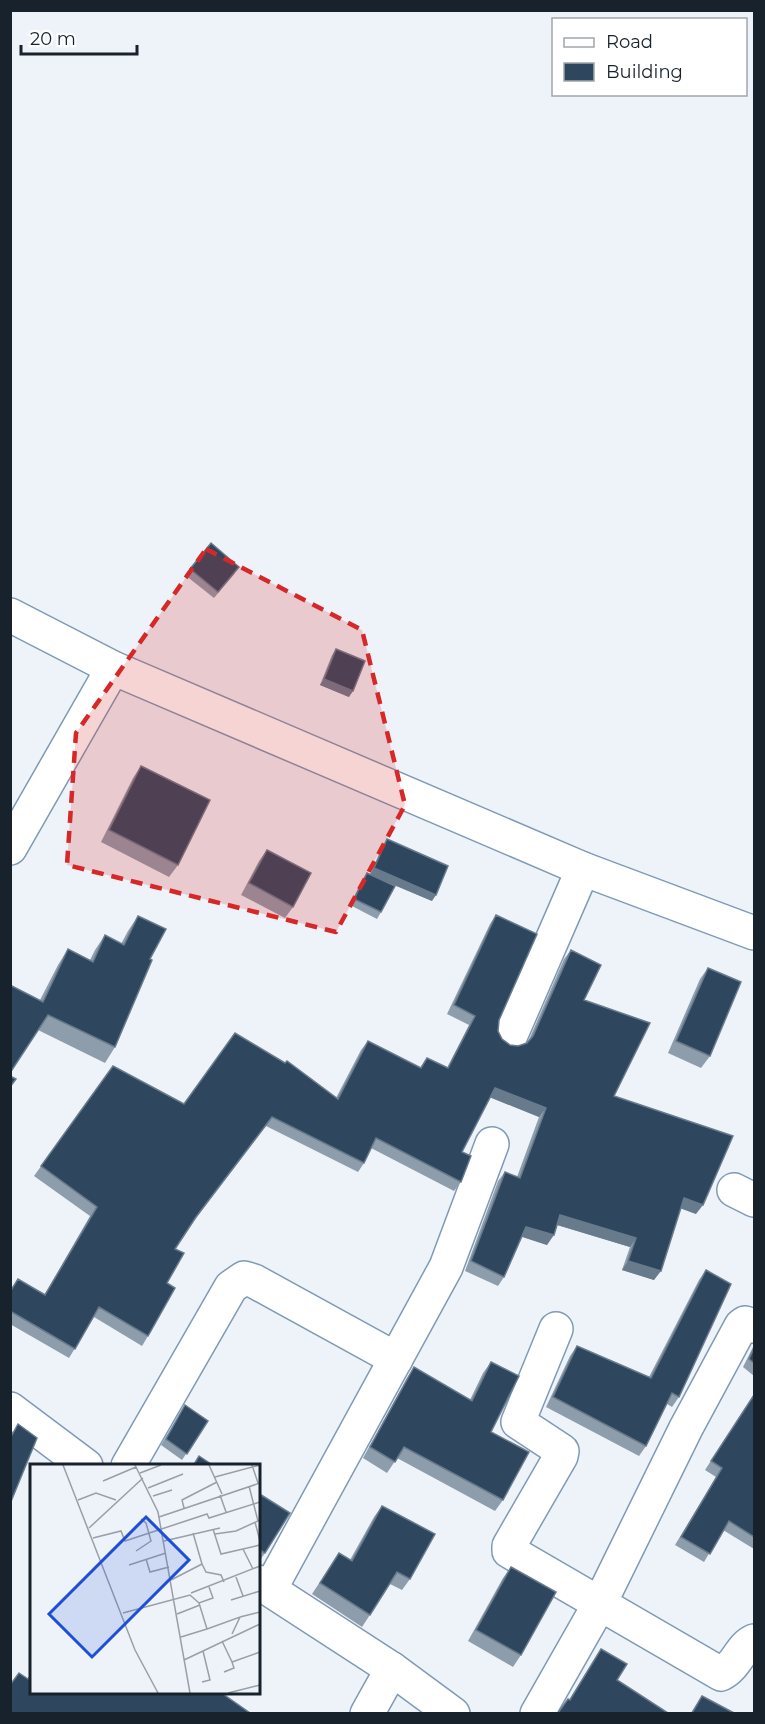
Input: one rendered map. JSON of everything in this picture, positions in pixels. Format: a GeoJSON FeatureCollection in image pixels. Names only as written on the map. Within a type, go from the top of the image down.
{"type":"FeatureCollection","features":[{"type":"Feature","properties":{"kind":"street"},"geometry":{"type":"LineString","coordinates":[[10,615],[113,668],[583,869],[754,933]]}},
{"type":"Feature","properties":{"kind":"street"},"geometry":{"type":"LineString","coordinates":[[10,848],[113,668]]}},
{"type":"Feature","properties":{"kind":"street"},"geometry":{"type":"LineString","coordinates":[[510,1037],[583,869]]}},
{"type":"Feature","properties":{"kind":"street"},"geometry":{"type":"LineString","coordinates":[[453,1713],[392,1669],[264,1585],[396,1359],[446,1267],[492,1144]]}},
{"type":"Feature","properties":{"kind":"street"},"geometry":{"type":"LineString","coordinates":[[129,1464],[231,1287],[244,1278],[254,1281],[396,1359]]}},
{"type":"Feature","properties":{"kind":"street"},"geometry":{"type":"LineString","coordinates":[[537,1713],[599,1605],[686,1428],[741,1326],[746,1323],[754,1326]]}},
{"type":"Feature","properties":{"kind":"street"},"geometry":{"type":"LineString","coordinates":[[555,1329],[518,1422],[562,1451],[561,1456],[509,1546],[509,1551],[721,1674],[732,1669],[748,1644],[754,1641]]}},
{"type":"Feature","properties":{"kind":"street"},"geometry":{"type":"LineString","coordinates":[[10,1409],[83,1464]]}},
{"type":"Feature","properties":{"kind":"street"},"geometry":{"type":"LineString","coordinates":[[367,1713],[392,1669]]}},
{"type":"Feature","properties":{"kind":"highlighted area"},"geometry":{"type":"Polygon","coordinates":[[[206,549],[362,630],[405,805],[336,932],[67,865],[76,733],[206,549]]]}},
{"type":"Feature","properties":{"kind":"building"},"geometry":{"type":"Polygon","coordinates":[[[211,543],[239,567],[218,592],[190,569],[211,543]]]}},
{"type":"Feature","properties":{"kind":"building"},"geometry":{"type":"Polygon","coordinates":[[[336,649],[365,661],[353,691],[324,679],[336,649]]]}},
{"type":"Feature","properties":{"kind":"building"},"geometry":{"type":"Polygon","coordinates":[[[141,766],[210,800],[178,865],[109,830],[141,766]]]}},
{"type":"Feature","properties":{"kind":"building"},"geometry":{"type":"Polygon","coordinates":[[[387,839],[448,866],[436,895],[374,868],[387,839]]]}},
{"type":"Feature","properties":{"kind":"building"},"geometry":{"type":"Polygon","coordinates":[[[267,850],[311,873],[293,907],[249,883],[267,850]]]}},
{"type":"Feature","properties":{"kind":"building"},"geometry":{"type":"Polygon","coordinates":[[[367,873],[395,886],[381,912],[354,899],[367,873]]]}},
{"type":"Feature","properties":{"kind":"building"},"geometry":{"type":"Polygon","coordinates":[[[496,915],[537,934],[499,1020],[498,1031],[502,1039],[510,1045],[518,1046],[527,1043],[533,1036],[571,950],[601,965],[584,1000],[650,1023],[614,1096],[733,1136],[703,1205],[684,1198],[661,1271],[628,1261],[636,1238],[560,1215],[554,1235],[526,1227],[504,1277],[471,1261],[505,1172],[520,1178],[546,1108],[495,1088],[462,1152],[471,1156],[461,1182],[376,1138],[364,1163],[272,1117],[196,1217],[175,1249],[184,1253],[167,1283],[175,1288],[148,1336],[99,1307],[75,1349],[10,1311],[10,1292],[18,1279],[45,1295],[97,1207],[41,1166],[113,1066],[184,1104],[235,1033],[285,1063],[287,1061],[338,1099],[368,1041],[421,1068],[427,1058],[448,1068],[475,1016],[454,1005],[496,915]]]}},
{"type":"Feature","properties":{"kind":"building"},"geometry":{"type":"Polygon","coordinates":[[[138,916],[166,929],[150,959],[152,960],[115,1047],[48,1015],[10,1073],[10,985],[43,1002],[68,949],[93,962],[105,935],[124,945],[138,916]]]}},
{"type":"Feature","properties":{"kind":"building"},"geometry":{"type":"Polygon","coordinates":[[[708,968],[741,982],[710,1056],[676,1041],[708,968]]]}},
{"type":"Feature","properties":{"kind":"building"},"geometry":{"type":"Polygon","coordinates":[[[10,1076],[16,1079],[10,1087],[10,1076]]]}},
{"type":"Feature","properties":{"kind":"building"},"geometry":{"type":"Polygon","coordinates":[[[706,1270],[731,1284],[679,1397],[672,1393],[646,1446],[553,1397],[577,1346],[651,1378],[706,1270]]]}},
{"type":"Feature","properties":{"kind":"building"},"geometry":{"type":"Polygon","coordinates":[[[754,1348],[754,1363],[749,1359],[754,1348]]]}},
{"type":"Feature","properties":{"kind":"building"},"geometry":{"type":"Polygon","coordinates":[[[491,1362],[519,1376],[491,1432],[529,1452],[503,1500],[404,1447],[395,1462],[370,1447],[414,1367],[472,1401],[491,1362]]]}},
{"type":"Feature","properties":{"kind":"building"},"geometry":{"type":"Polygon","coordinates":[[[754,1395],[754,1537],[729,1521],[710,1554],[681,1537],[722,1468],[711,1461],[754,1395]]]}},
{"type":"Feature","properties":{"kind":"building"},"geometry":{"type":"Polygon","coordinates":[[[185,1405],[208,1421],[187,1454],[166,1439],[185,1405]]]}},
{"type":"Feature","properties":{"kind":"building"},"geometry":{"type":"Polygon","coordinates":[[[18,1424],[37,1438],[10,1504],[10,1434],[12,1435],[18,1424]]]}},
{"type":"Feature","properties":{"kind":"building"},"geometry":{"type":"Polygon","coordinates":[[[199,1456],[211,1464],[194,1464],[199,1456]]]}},
{"type":"Feature","properties":{"kind":"building"},"geometry":{"type":"Polygon","coordinates":[[[260,1494],[290,1513],[265,1553],[260,1550],[260,1494]]]}},
{"type":"Feature","properties":{"kind":"building"},"geometry":{"type":"Polygon","coordinates":[[[382,1506],[435,1534],[410,1579],[397,1572],[370,1615],[320,1583],[339,1553],[352,1561],[382,1506]]]}},
{"type":"Feature","properties":{"kind":"building"},"geometry":{"type":"Polygon","coordinates":[[[511,1567],[556,1592],[521,1655],[476,1630],[511,1567]]]}},
{"type":"Feature","properties":{"kind":"building"},"geometry":{"type":"Polygon","coordinates":[[[601,1649],[627,1664],[617,1680],[668,1713],[558,1713],[568,1699],[570,1700],[601,1649]]]}},
{"type":"Feature","properties":{"kind":"building"},"geometry":{"type":"Polygon","coordinates":[[[19,1673],[28,1679],[30,1676],[30,1694],[223,1694],[250,1713],[10,1713],[10,1685],[19,1673]]]}},
{"type":"Feature","properties":{"kind":"building"},"geometry":{"type":"Polygon","coordinates":[[[702,1696],[734,1713],[692,1713],[702,1696]]]}}]}
